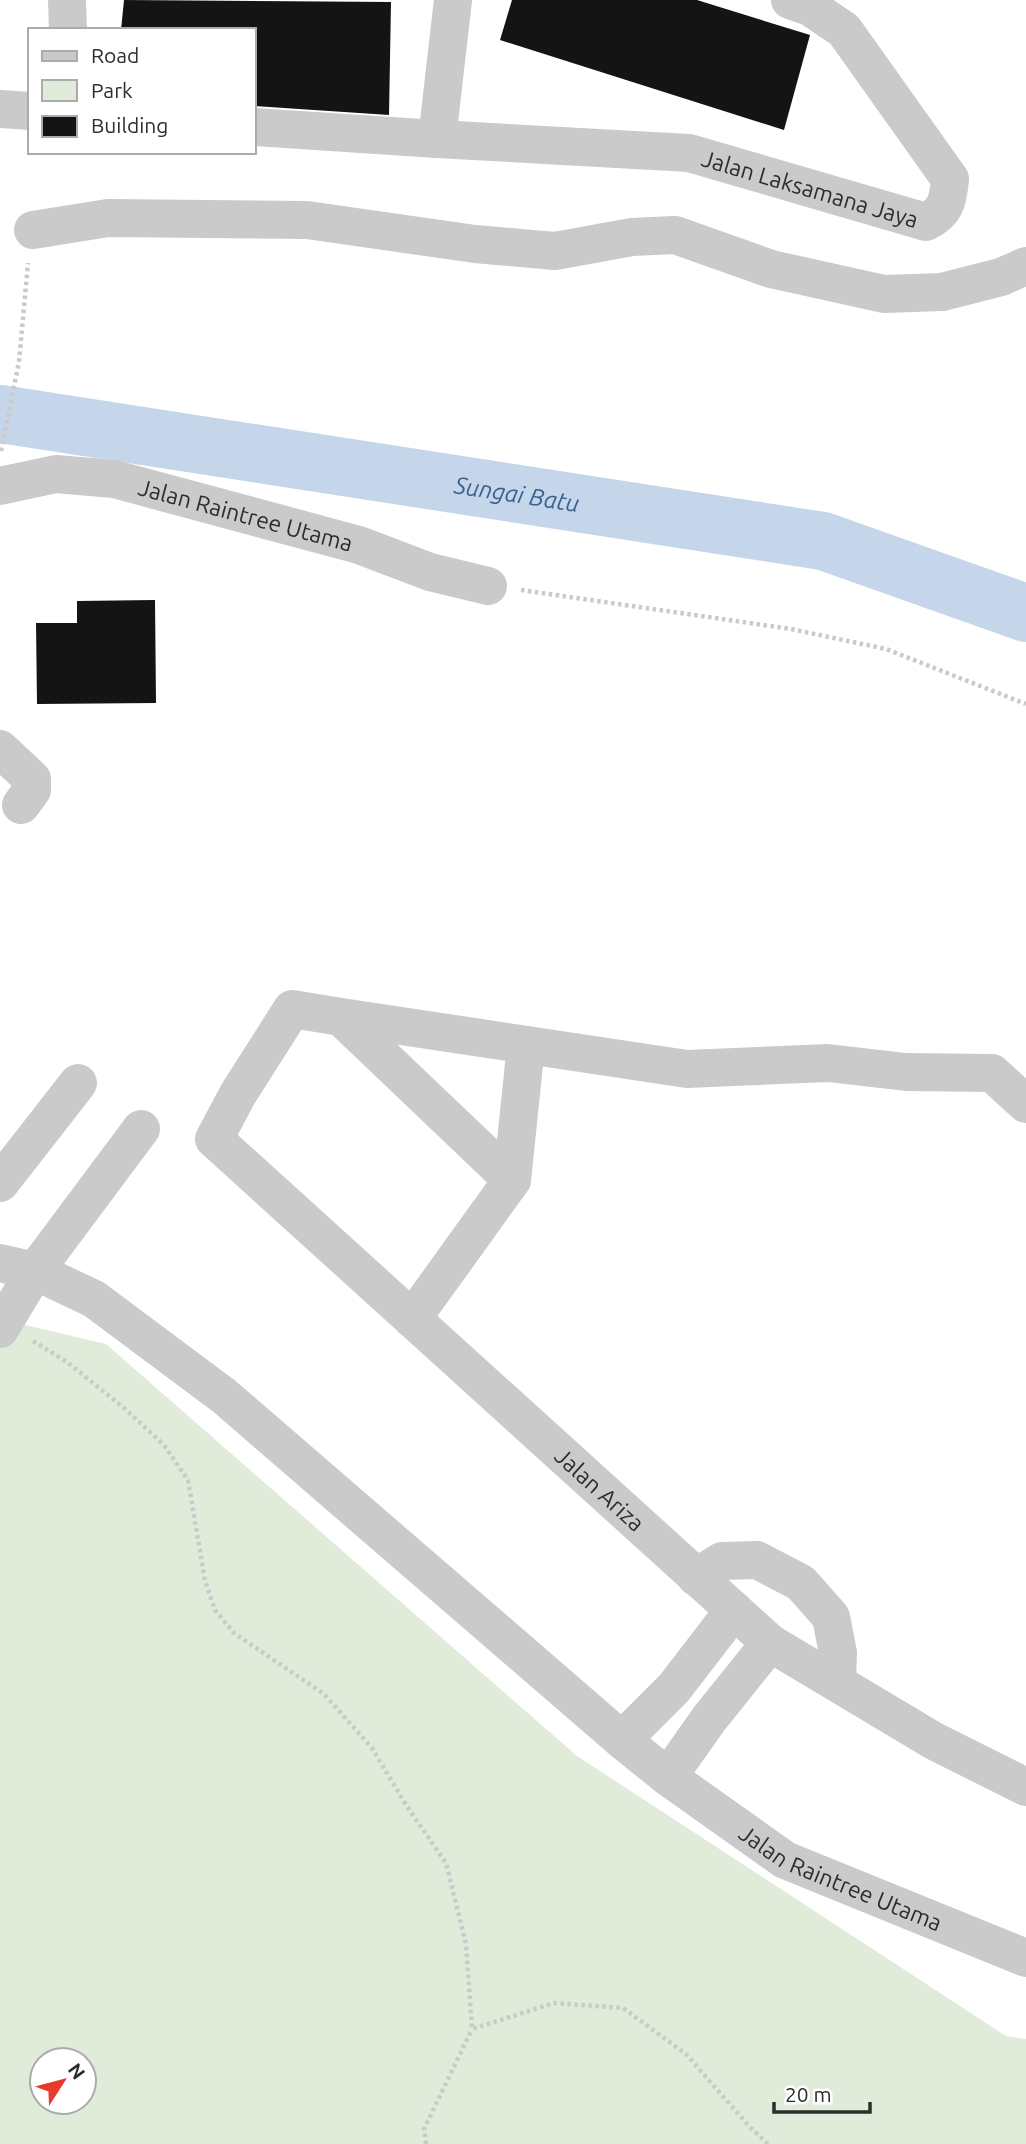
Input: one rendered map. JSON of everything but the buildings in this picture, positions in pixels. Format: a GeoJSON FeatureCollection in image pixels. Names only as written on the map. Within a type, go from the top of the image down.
{"type":"FeatureCollection","features":[{"type":"Feature","properties":{"kind":"street"},"geometry":{"type":"LineString","coordinates":[[67,0],[68,28]]}},
{"type":"Feature","properties":{"kind":"street"},"geometry":{"type":"LineString","coordinates":[[437,139],[453,0]]}},
{"type":"Feature","properties":{"kind":"street","name":"Jalan Laksamana Jaya"},"geometry":{"type":"LineString","coordinates":[[256,127],[689,153],[926,222],[939,216],[948,199],[950,179],[844,30],[810,6],[789,0]]}},
{"type":"Feature","properties":{"kind":"street"},"geometry":{"type":"LineString","coordinates":[[0,109],[28,111]]}},
{"type":"Feature","properties":{"kind":"street"},"geometry":{"type":"LineString","coordinates":[[33,230],[108,218],[307,220],[475,244],[555,251],[632,237],[675,235],[771,269],[884,294],[942,292],[1001,277],[1026,266]]}},
{"type":"Feature","properties":{"kind":"street","name":"Jalan Raintree Utama"},"geometry":{"type":"LineString","coordinates":[[1,468],[114,479],[359,545],[430,572],[488,586]]}},
{"type":"Feature","properties":{"kind":"street"},"geometry":{"type":"LineString","coordinates":[[0,749],[32,779],[32,790],[21,804]]}},
{"type":"Feature","properties":{"kind":"street","name":"Jalan Ariza"},"geometry":{"type":"LineString","coordinates":[[341,1017],[292,1009],[238,1094],[214,1139],[770,1643],[934,1741],[1026,1787]]}},
{"type":"Feature","properties":{"kind":"street"},"geometry":{"type":"LineString","coordinates":[[341,1017],[687,1069],[828,1063],[906,1072],[992,1073],[1026,1104]]}},
{"type":"Feature","properties":{"kind":"street"},"geometry":{"type":"LineString","coordinates":[[341,1017],[512,1181]]}},
{"type":"Feature","properties":{"kind":"street"},"geometry":{"type":"LineString","coordinates":[[412,1319],[512,1181],[526,1045]]}},
{"type":"Feature","properties":{"kind":"street"},"geometry":{"type":"LineString","coordinates":[[0,1183],[78,1083]]}},
{"type":"Feature","properties":{"kind":"street"},"geometry":{"type":"LineString","coordinates":[[1,1325],[17,1267],[141,1129]]}},
{"type":"Feature","properties":{"kind":"street","name":"Jalan Raintree Utama"},"geometry":{"type":"LineString","coordinates":[[17,1267],[94,1298],[224,1396],[622,1740],[668,1777],[785,1860],[1026,1958]]}},
{"type":"Feature","properties":{"kind":"street"},"geometry":{"type":"LineString","coordinates":[[696,1577],[722,1561],[757,1560],[801,1583],[831,1617],[838,1653],[837,1682]]}},
{"type":"Feature","properties":{"kind":"street"},"geometry":{"type":"LineString","coordinates":[[622,1740],[674,1688],[734,1610]]}},
{"type":"Feature","properties":{"kind":"street"},"geometry":{"type":"LineString","coordinates":[[668,1777],[709,1719],[770,1643]]}},
{"type":"Feature","properties":{"kind":"path"},"geometry":{"type":"LineString","coordinates":[[1,468],[19,362],[33,230]]}},
{"type":"Feature","properties":{"kind":"path"},"geometry":{"type":"LineString","coordinates":[[488,586],[791,629],[886,649],[1026,704]]}},
{"type":"Feature","properties":{"kind":"path"},"geometry":{"type":"LineString","coordinates":[[1,1325],[67,1362],[124,1408],[164,1445],[188,1480],[205,1581],[215,1610],[234,1633],[324,1694],[372,1748],[446,1863],[466,1944],[472,2029],[424,2129],[426,2144]]}},
{"type":"Feature","properties":{"kind":"path"},"geometry":{"type":"LineString","coordinates":[[472,2029],[554,2003],[624,2008],[685,2054],[768,2144]]}},
{"type":"Feature","properties":{"kind":"green space"},"geometry":{"type":"Polygon","coordinates":[[[0,1319],[106,1344],[577,1756],[1006,2036],[1026,2039],[1026,2144],[0,2144],[0,1319]]]}},
{"type":"Feature","properties":{"kind":"waterway","name":"Sungai Batu"},"geometry":{"type":"LineString","coordinates":[[0,414],[823,541],[1026,613]]}}]}
